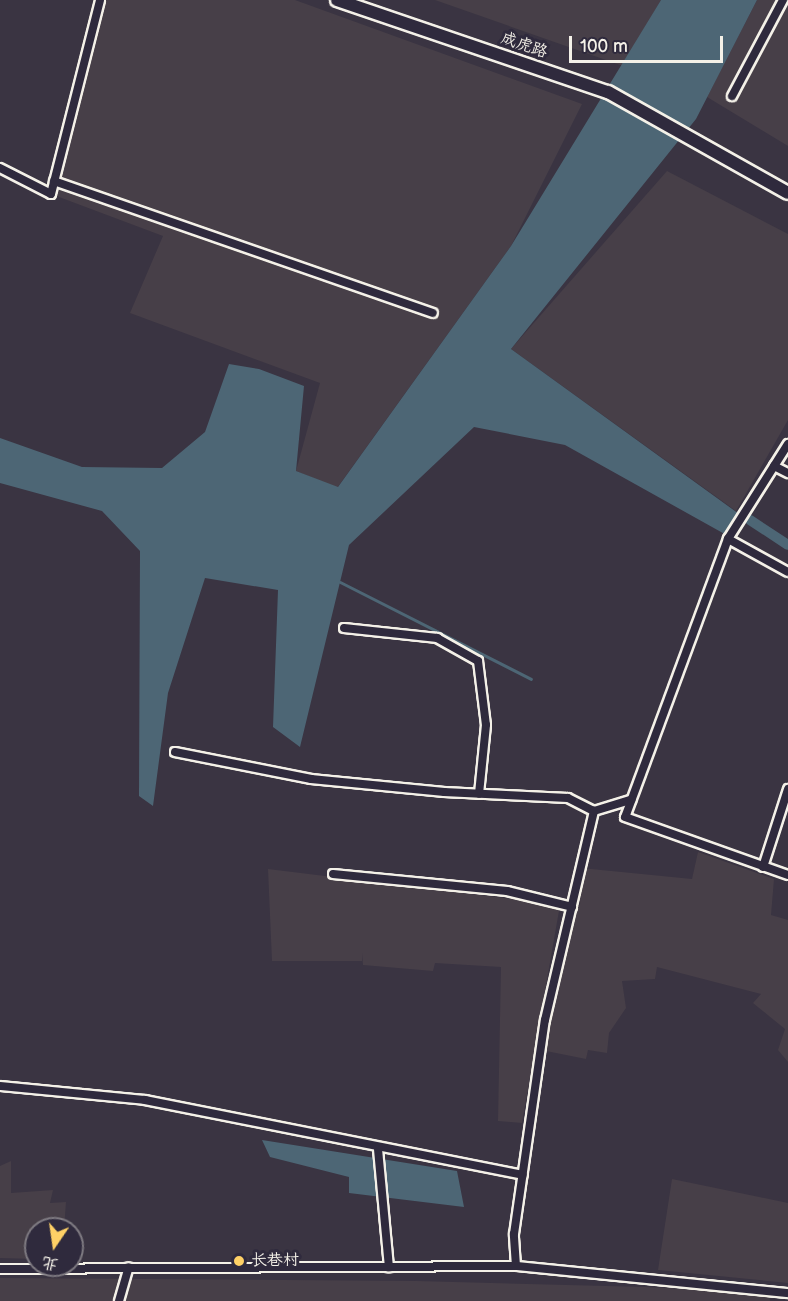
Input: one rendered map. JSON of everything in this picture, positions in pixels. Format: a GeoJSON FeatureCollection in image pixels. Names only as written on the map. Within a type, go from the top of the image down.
{"type":"FeatureCollection","features":[{"type":"Feature","properties":{"kind":"street"},"geometry":{"type":"LineString","coordinates":[[0,168],[51,194],[100,0]]}},
{"type":"Feature","properties":{"kind":"street","name":"成虎路"},"geometry":{"type":"LineString","coordinates":[[337,0],[608,92],[788,193]]}},
{"type":"Feature","properties":{"kind":"street"},"geometry":{"type":"LineString","coordinates":[[732,96],[783,0]]}},
{"type":"Feature","properties":{"kind":"street"},"geometry":{"type":"LineString","coordinates":[[54,181],[433,313]]}},
{"type":"Feature","properties":{"kind":"street"},"geometry":{"type":"LineString","coordinates":[[788,444],[728,539],[625,817],[788,875]]}},
{"type":"Feature","properties":{"kind":"street"},"geometry":{"type":"LineString","coordinates":[[774,466],[788,473]]}},
{"type":"Feature","properties":{"kind":"street"},"geometry":{"type":"LineString","coordinates":[[728,539],[788,573]]}},
{"type":"Feature","properties":{"kind":"street"},"geometry":{"type":"LineString","coordinates":[[345,628],[437,638],[478,661],[486,725],[479,794]]}},
{"type":"Feature","properties":{"kind":"street"},"geometry":{"type":"LineString","coordinates":[[175,752],[311,779],[479,794],[568,798],[594,811],[631,800]]}},
{"type":"Feature","properties":{"kind":"street"},"geometry":{"type":"LineString","coordinates":[[763,867],[788,789]]}},
{"type":"Feature","properties":{"kind":"street"},"geometry":{"type":"LineString","coordinates":[[516,1266],[514,1234],[545,1020],[594,811]]}},
{"type":"Feature","properties":{"kind":"street"},"geometry":{"type":"LineString","coordinates":[[333,874],[507,891],[572,907]]}},
{"type":"Feature","properties":{"kind":"street"},"geometry":{"type":"LineString","coordinates":[[0,1086],[145,1100],[378,1149],[523,1175]]}},
{"type":"Feature","properties":{"kind":"street"},"geometry":{"type":"LineString","coordinates":[[378,1149],[389,1267]]}},
{"type":"Feature","properties":{"kind":"street"},"geometry":{"type":"LineString","coordinates":[[0,1269],[516,1266],[788,1293]]}},
{"type":"Feature","properties":{"kind":"street"},"geometry":{"type":"LineString","coordinates":[[119,1301],[129,1268]]}},
{"type":"Feature","properties":{"kind":"shaded area"},"geometry":{"type":"Polygon","coordinates":[[[102,0],[295,0],[582,104],[511,246],[337,488],[296,471],[320,383],[130,313],[163,236],[51,194],[102,0]]]}},
{"type":"Feature","properties":{"kind":"shaded area"},"geometry":{"type":"Polygon","coordinates":[[[435,0],[661,0],[623,66],[435,0]]]}},
{"type":"Feature","properties":{"kind":"shaded area"},"geometry":{"type":"Polygon","coordinates":[[[757,0],[788,0],[788,146],[707,97],[757,0]]]}},
{"type":"Feature","properties":{"kind":"shaded area"},"geometry":{"type":"Polygon","coordinates":[[[667,171],[788,234],[788,420],[736,511],[511,349],[667,171]]]}},
{"type":"Feature","properties":{"kind":"shaded area"},"geometry":{"type":"Polygon","coordinates":[[[698,852],[774,879],[771,915],[788,920],[788,1062],[778,1050],[785,1029],[753,1003],[761,994],[657,967],[655,979],[622,981],[626,1008],[609,1033],[607,1053],[588,1050],[586,1059],[541,1050],[572,907],[580,905],[581,868],[692,879],[698,852]]]}},
{"type":"Feature","properties":{"kind":"shaded area"},"geometry":{"type":"Polygon","coordinates":[[[268,869],[560,905],[522,1123],[498,1121],[501,967],[435,963],[433,971],[363,965],[362,953],[362,961],[272,961],[268,869]]]}},
{"type":"Feature","properties":{"kind":"shaded area"},"geometry":{"type":"Polygon","coordinates":[[[11,1161],[11,1193],[53,1190],[50,1203],[66,1202],[65,1217],[24,1217],[24,1259],[0,1258],[0,1166],[11,1161]]]}},
{"type":"Feature","properties":{"kind":"shaded area"},"geometry":{"type":"Polygon","coordinates":[[[672,1179],[788,1203],[788,1283],[658,1270],[672,1179]]]}},
{"type":"Feature","properties":{"kind":"shaded area"},"geometry":{"type":"Polygon","coordinates":[[[0,1278],[417,1281],[646,1287],[769,1293],[770,1301],[0,1301],[0,1278]]]}},
{"type":"Feature","properties":{"kind":"water"},"geometry":{"type":"Polygon","coordinates":[[[661,0],[757,0],[696,119],[511,349],[746,519],[730,537],[565,445],[474,427],[349,545],[300,747],[273,727],[278,590],[205,578],[168,693],[153,806],[139,796],[140,551],[102,511],[0,483],[0,438],[82,467],[162,468],[205,432],[229,364],[259,369],[304,386],[296,471],[338,487],[511,246],[661,0]]]}},
{"type":"Feature","properties":{"kind":"water"},"geometry":{"type":"Polygon","coordinates":[[[262,1140],[457,1171],[464,1207],[349,1193],[349,1177],[270,1157],[262,1140]]]}},
{"type":"Feature","properties":{"kind":"waterway"},"geometry":{"type":"LineString","coordinates":[[750,520],[788,545]]}},
{"type":"Feature","properties":{"kind":"waterway"},"geometry":{"type":"LineString","coordinates":[[340,582],[531,679]]}},
{"type":"Feature","properties":{"kind":"place","name":"长巷村"},"geometry":{"type":"Point","coordinates":[239,1261]}}]}
